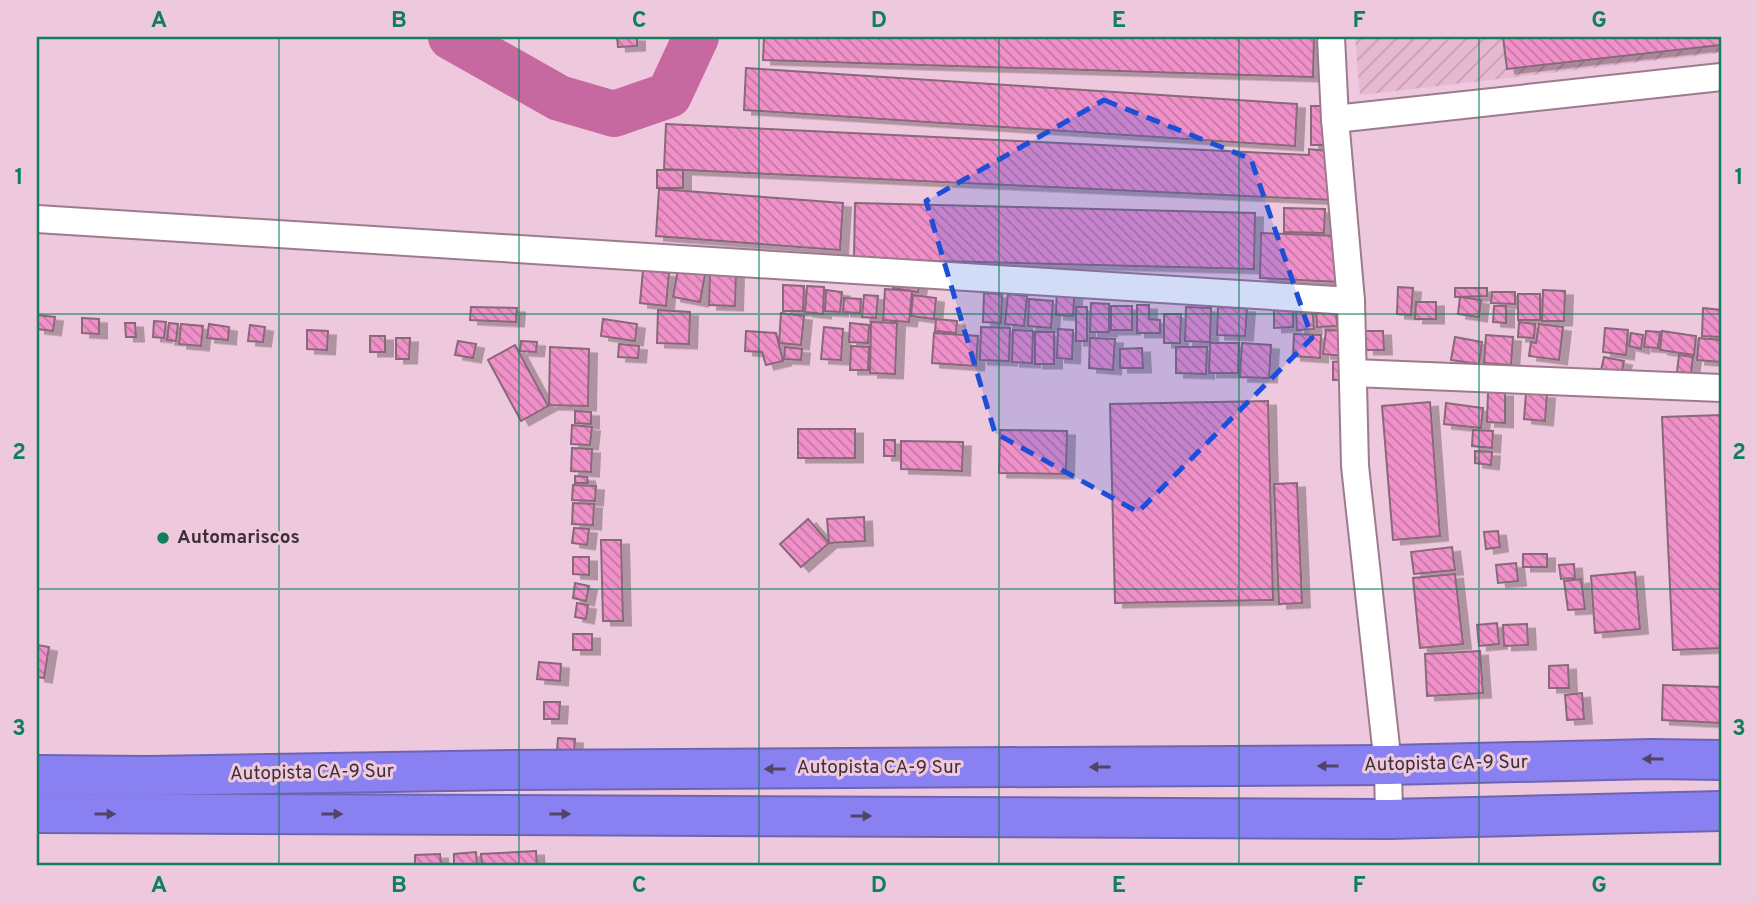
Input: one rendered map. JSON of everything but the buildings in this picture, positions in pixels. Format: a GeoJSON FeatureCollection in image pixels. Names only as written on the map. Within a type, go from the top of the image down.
{"type":"FeatureCollection","features":[{"type":"Feature","properties":{"kind":"highway","name":"Autopista CA-9 Sur"},"geometry":{"type":"LineString","coordinates":[[37,775],[1721,760]]}},
{"type":"Feature","properties":{"kind":"highway","name":"Autopista CA-9 Sur"},"geometry":{"type":"LineString","coordinates":[[37,813],[1388,819],[1721,811]]}},
{"type":"Feature","properties":{"kind":"street"},"geometry":{"type":"LineString","coordinates":[[1331,37],[1335,120],[1351,301],[1355,466],[1388,765],[1388,819]]}},
{"type":"Feature","properties":{"kind":"street"},"geometry":{"type":"LineString","coordinates":[[1335,120],[1721,77]]}},
{"type":"Feature","properties":{"kind":"street"},"geometry":{"type":"LineString","coordinates":[[37,219],[1351,301]]}},
{"type":"Feature","properties":{"kind":"street"},"geometry":{"type":"LineString","coordinates":[[1353,373],[1721,388]]}},
{"type":"Feature","properties":{"kind":"highlighted area"},"geometry":{"type":"Polygon","coordinates":[[[1104,100],[1251,159],[1312,338],[1138,512],[995,433],[926,201],[1104,100]]]}},
{"type":"Feature","properties":{"kind":"shaded area"},"geometry":{"type":"Polygon","coordinates":[[[1355,37],[1721,37],[1721,53],[1360,95],[1355,37]]]}},
{"type":"Feature","properties":{"kind":"waterway"},"geometry":{"type":"LineString","coordinates":[[451,37],[559,98],[614,114],[669,95],[696,37]]}},
{"type":"Feature","properties":{"kind":"place","name":"Automariscos"},"geometry":{"type":"Point","coordinates":[163,538]}}]}
